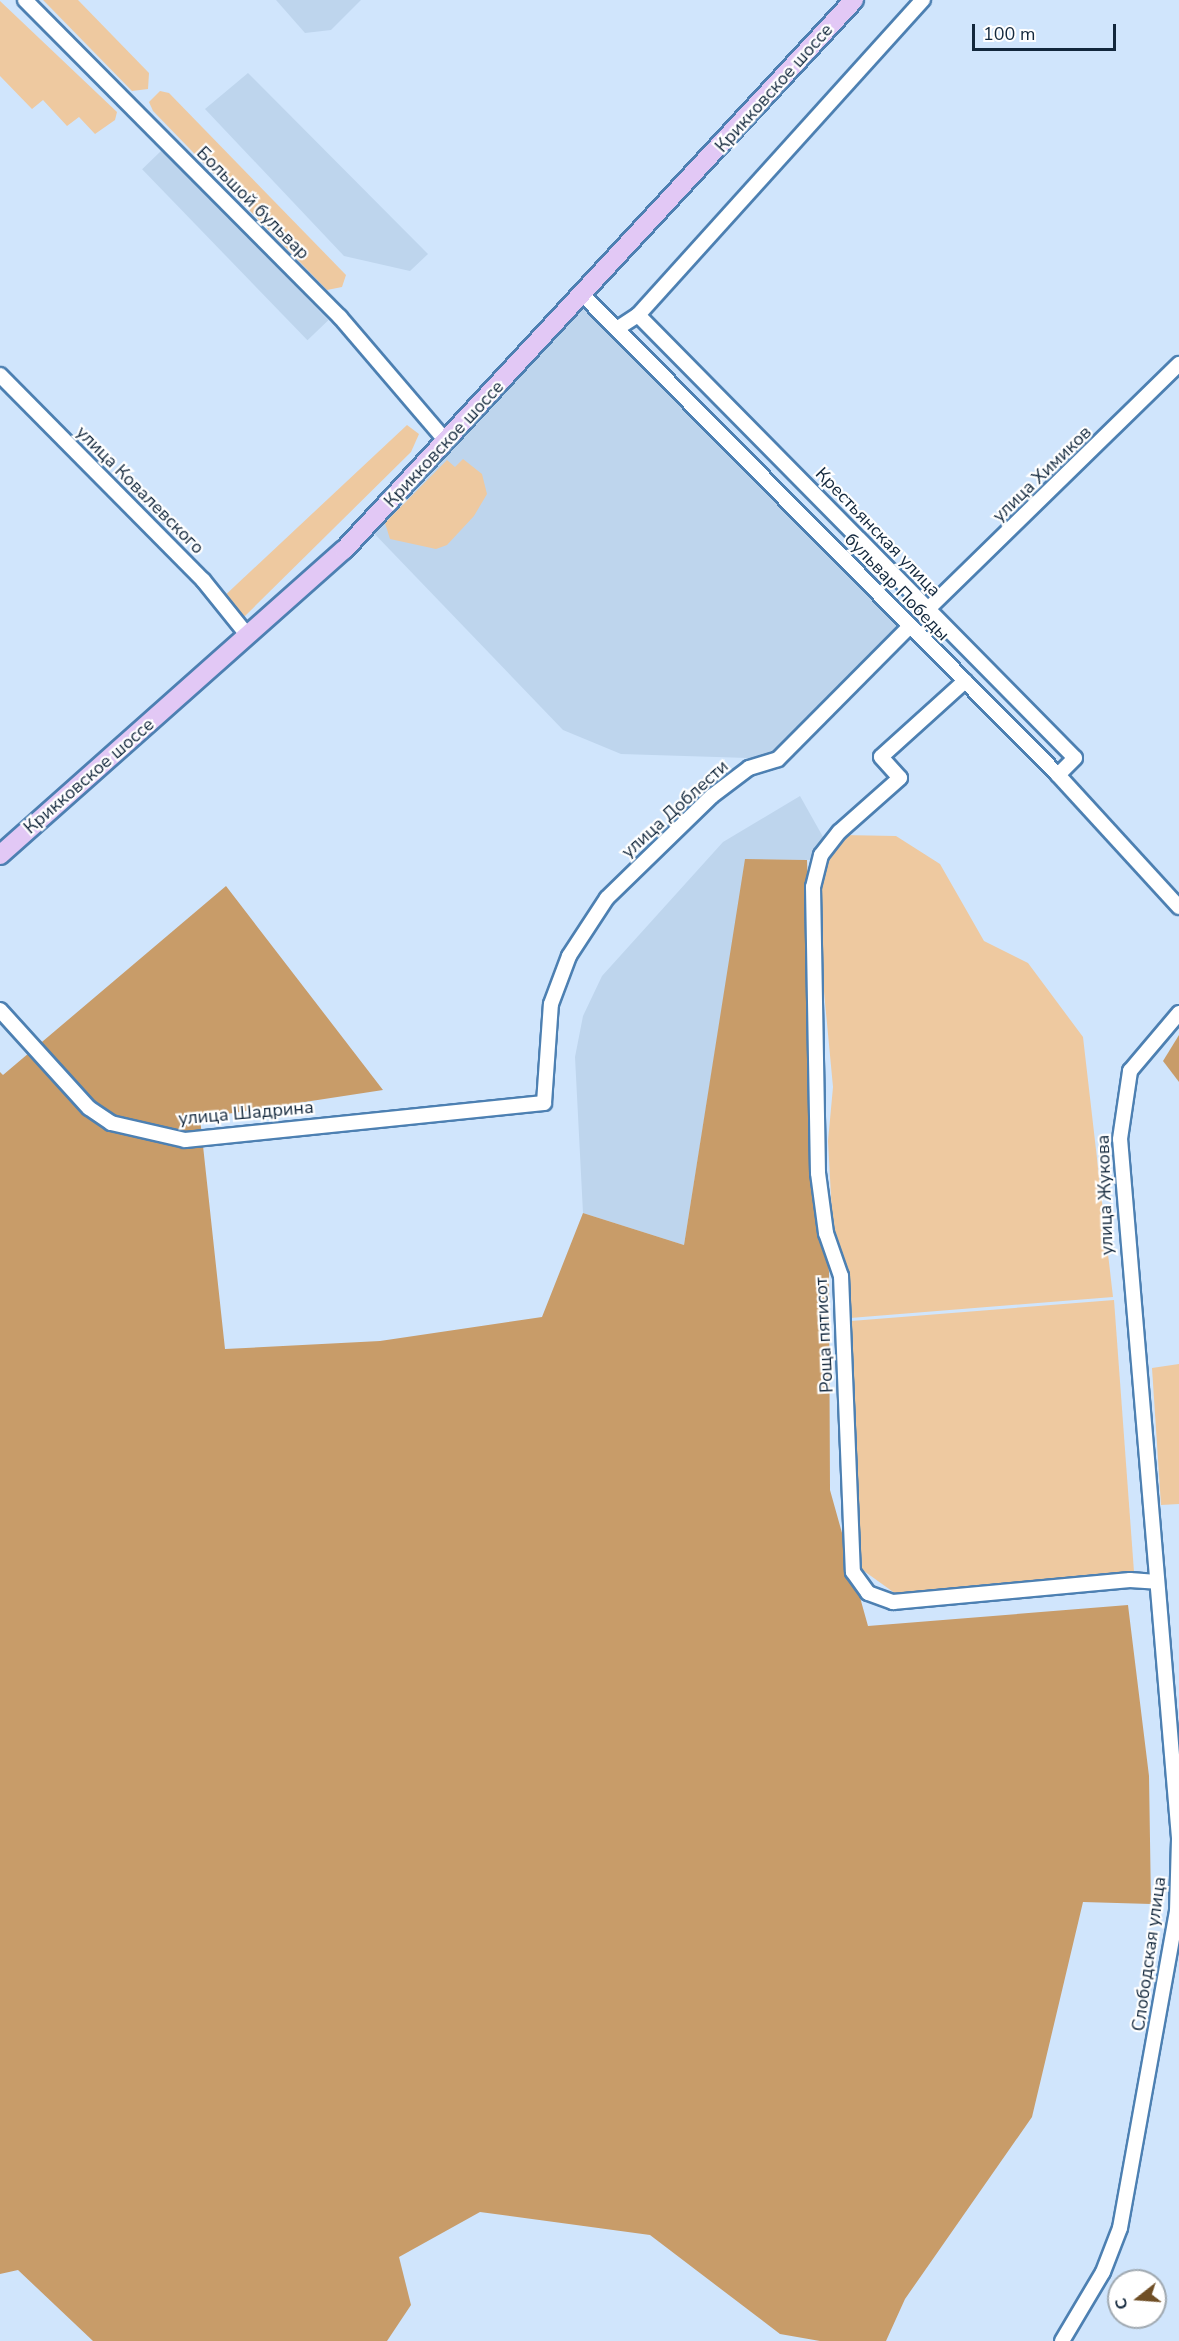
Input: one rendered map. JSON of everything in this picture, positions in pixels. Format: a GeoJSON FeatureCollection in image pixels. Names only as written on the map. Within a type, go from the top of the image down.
{"type":"FeatureCollection","features":[{"type":"Feature","properties":{"kind":"main road"},"geometry":{"type":"LineString","coordinates":[[443,438],[839,0]]}},
{"type":"Feature","properties":{"kind":"main road","name":"Крикковское шоссе"},"geometry":{"type":"LineString","coordinates":[[0,855],[245,634],[344,550],[443,438],[585,297],[855,0]]}},
{"type":"Feature","properties":{"kind":"main road"},"geometry":{"type":"LineString","coordinates":[[0,843],[245,634]]}},
{"type":"Feature","properties":{"kind":"street","name":"Большой бульвар"},"geometry":{"type":"LineString","coordinates":[[25,0],[340,317],[443,438]]}},
{"type":"Feature","properties":{"kind":"street"},"geometry":{"type":"LineString","coordinates":[[618,328],[638,315],[923,0]]}},
{"type":"Feature","properties":{"kind":"street","name":"бульвар Победы"},"geometry":{"type":"LineString","coordinates":[[585,297],[1058,775],[1179,907]]}},
{"type":"Feature","properties":{"kind":"street","name":"Крестьянская улица"},"geometry":{"type":"LineString","coordinates":[[638,315],[1075,758],[1058,775]]}},
{"type":"Feature","properties":{"kind":"street","name":"улица Химиков"},"geometry":{"type":"LineString","coordinates":[[928,609],[1179,364]]}},
{"type":"Feature","properties":{"kind":"street","name":"улица Ковалевского"},"geometry":{"type":"LineString","coordinates":[[0,375],[202,580],[245,634]]}},
{"type":"Feature","properties":{"kind":"street","name":"улица Доблести"},"geometry":{"type":"LineString","coordinates":[[544,1103],[551,1004],[569,956],[607,898],[712,796],[749,768],[778,759],[910,626]]}},
{"type":"Feature","properties":{"kind":"street","name":"Роща пятисот"},"geometry":{"type":"LineString","coordinates":[[965,681],[881,757],[900,778],[839,832],[821,855],[813,887],[818,1173],[826,1233],[841,1276],[853,1572],[868,1593],[893,1602],[1130,1580],[1157,1582]]}},
{"type":"Feature","properties":{"kind":"street","name":"улица Шадрина"},"geometry":{"type":"LineString","coordinates":[[0,1010],[96,1113],[111,1123],[185,1140],[544,1103]]}},
{"type":"Feature","properties":{"kind":"street","name":"улица Жукова"},"geometry":{"type":"LineString","coordinates":[[1144,1448],[1137,1394],[1121,1182],[1122,1099],[1143,1050],[1179,1013]]}},
{"type":"Feature","properties":{"kind":"street","name":"Слободская улица"},"geometry":{"type":"LineString","coordinates":[[1062,2341],[1103,2272],[1120,2228],[1177,1911],[1179,1838],[1144,1448]]}},
{"type":"Feature","properties":{"kind":"shaded area"},"geometry":{"type":"Polygon","coordinates":[[[43,0],[78,0],[149,73],[148,89],[132,91],[43,0]]]}},
{"type":"Feature","properties":{"kind":"shaded area"},"geometry":{"type":"Polygon","coordinates":[[[276,0],[361,0],[331,30],[305,33],[276,0]]]}},
{"type":"Feature","properties":{"kind":"shaded area"},"geometry":{"type":"Polygon","coordinates":[[[0,1],[117,112],[115,120],[95,134],[79,117],[67,126],[43,100],[32,109],[0,76],[0,1]]]}},
{"type":"Feature","properties":{"kind":"shaded area"},"geometry":{"type":"Polygon","coordinates":[[[248,73],[428,254],[410,271],[344,256],[205,109],[248,73]]]}},
{"type":"Feature","properties":{"kind":"shaded area"},"geometry":{"type":"Polygon","coordinates":[[[160,91],[169,93],[346,275],[342,287],[327,290],[153,111],[149,102],[160,91]]]}},
{"type":"Feature","properties":{"kind":"shaded area"},"geometry":{"type":"Polygon","coordinates":[[[163,149],[328,320],[307,340],[142,169],[163,149]]]}},
{"type":"Feature","properties":{"kind":"shaded area"},"geometry":{"type":"Polygon","coordinates":[[[585,297],[910,626],[778,759],[621,754],[563,730],[367,526],[585,297]]]}},
{"type":"Feature","properties":{"kind":"shaded area"},"geometry":{"type":"Polygon","coordinates":[[[407,425],[419,434],[411,452],[245,616],[233,614],[220,600],[407,425]]]}},
{"type":"Feature","properties":{"kind":"shaded area"},"geometry":{"type":"Polygon","coordinates":[[[463,459],[482,474],[487,494],[474,516],[447,545],[436,549],[390,539],[385,523],[447,460],[455,467],[463,459]]]}},
{"type":"Feature","properties":{"kind":"shaded area"},"geometry":{"type":"Polygon","coordinates":[[[800,796],[827,844],[814,860],[746,859],[684,1245],[583,1213],[575,1057],[583,1016],[602,976],[723,842],[800,796]]]}},
{"type":"Feature","properties":{"kind":"shaded area"},"geometry":{"type":"Polygon","coordinates":[[[842,835],[896,836],[940,864],[984,941],[1028,963],[1083,1037],[1113,1297],[850,1318],[846,1272],[833,1233],[828,1141],[833,1087],[816,907],[825,855],[842,835]]]}},
{"type":"Feature","properties":{"kind":"shaded area"},"geometry":{"type":"Polygon","coordinates":[[[745,859],[807,860],[818,1173],[829,1272],[830,1490],[868,1626],[1128,1605],[1149,1776],[1151,1904],[1083,1902],[1032,2117],[905,2299],[886,2341],[820,2341],[780,2334],[650,2235],[480,2212],[399,2257],[411,2305],[387,2341],[93,2341],[18,2270],[0,2274],[0,1072],[3,1075],[226,886],[383,1090],[200,1118],[225,1349],[380,1341],[542,1317],[583,1213],[684,1245],[745,859]]]}},
{"type":"Feature","properties":{"kind":"shaded area"},"geometry":{"type":"Polygon","coordinates":[[[1179,1035],[1179,1082],[1163,1061],[1179,1035]]]}},
{"type":"Feature","properties":{"kind":"shaded area"},"geometry":{"type":"Polygon","coordinates":[[[1114,1300],[1134,1572],[896,1594],[857,1566],[851,1321],[1114,1300]]]}},
{"type":"Feature","properties":{"kind":"shaded area"},"geometry":{"type":"Polygon","coordinates":[[[1179,1364],[1179,1504],[1161,1505],[1152,1368],[1179,1364]]]}}]}
